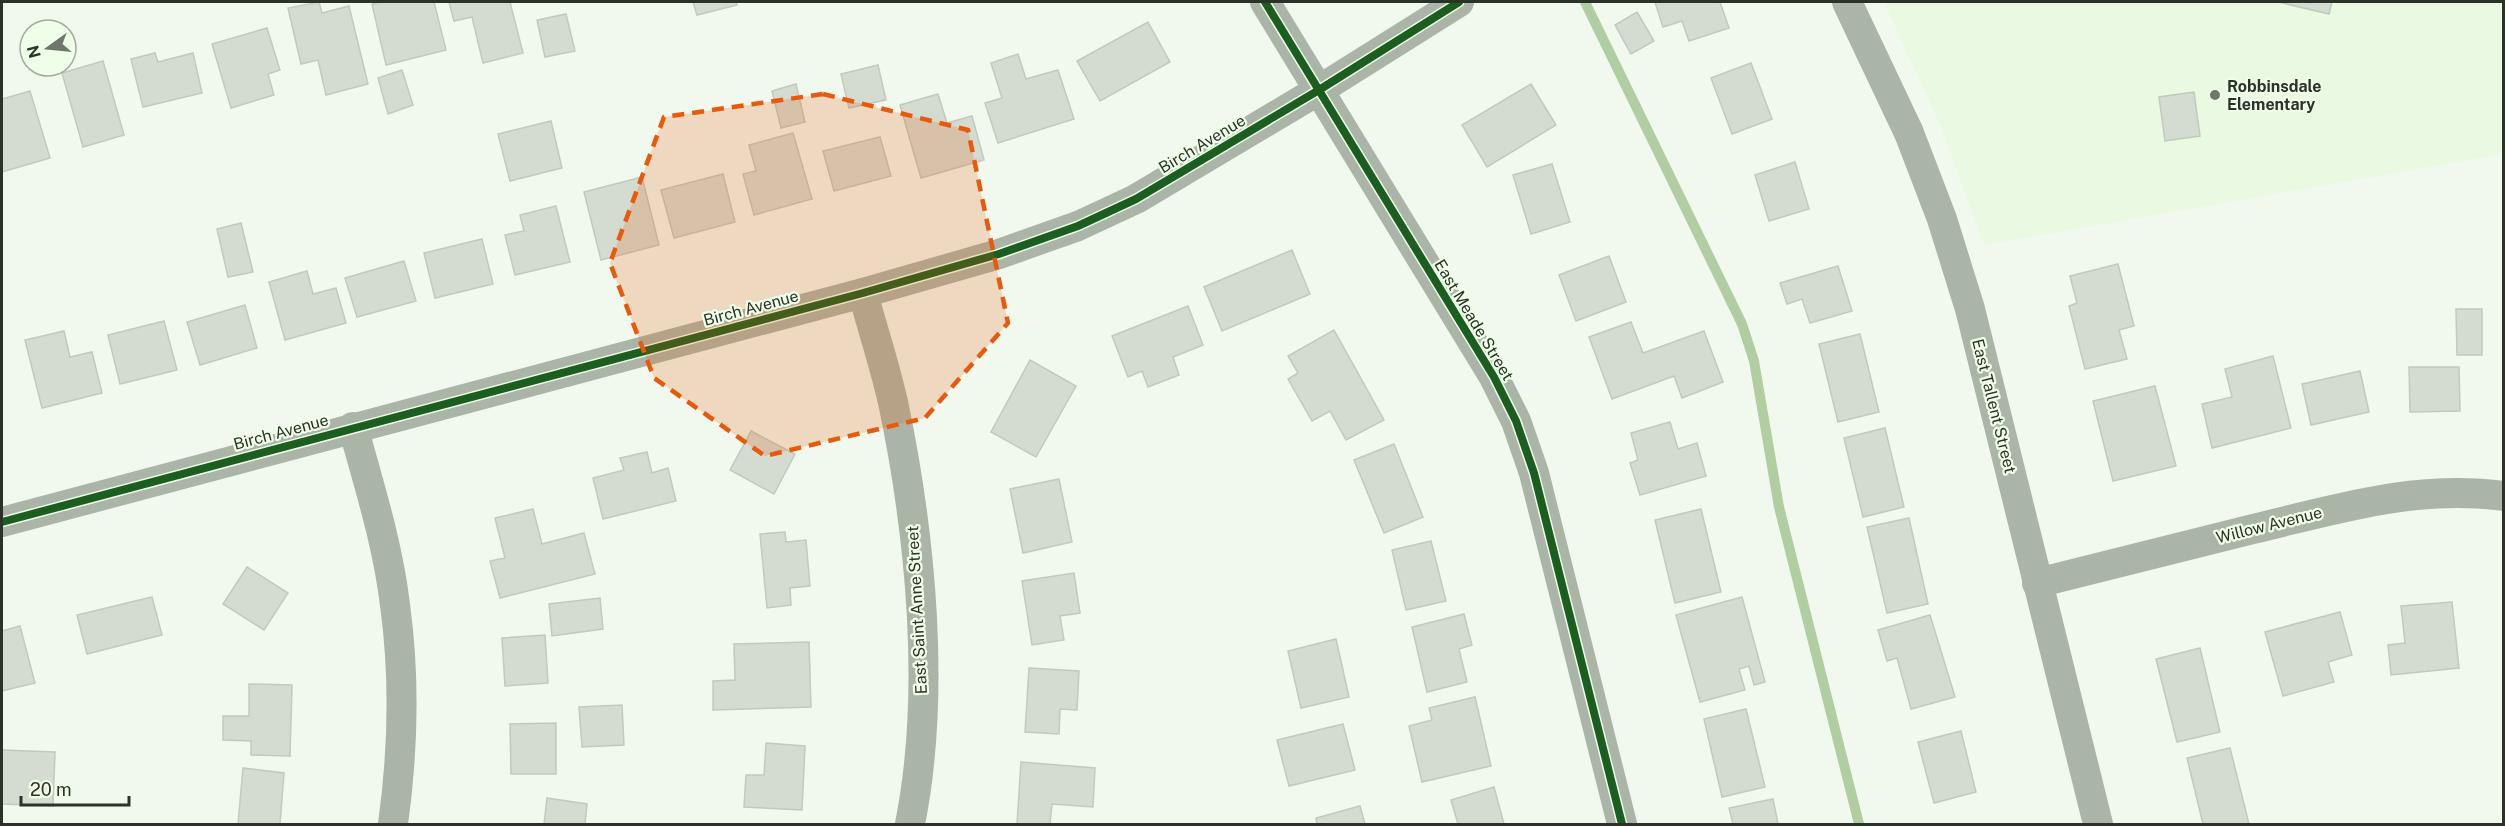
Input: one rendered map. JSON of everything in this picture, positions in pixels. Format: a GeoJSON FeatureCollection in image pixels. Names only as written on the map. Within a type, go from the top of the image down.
{"type":"FeatureCollection","features":[{"type":"Feature","properties":{"kind":"street","name":"East Meade Street"},"geometry":{"type":"LineString","coordinates":[[1265,2],[1494,377],[1516,421],[1534,474],[1622,825]]}},
{"type":"Feature","properties":{"kind":"street","name":"Birch Avenue"},"geometry":{"type":"LineString","coordinates":[[2,522],[863,293],[999,254],[1078,225],[1136,199],[1319,90],[1459,2]]}},
{"type":"Feature","properties":{"kind":"street","name":"East Tallent Street"},"geometry":{"type":"LineString","coordinates":[[1847,2],[1909,133],[1942,219],[1970,309],[2098,825]]}},
{"type":"Feature","properties":{"kind":"street","name":"East Saint Anne Street"},"geometry":{"type":"LineString","coordinates":[[863,293],[894,407],[916,545],[923,671],[920,741],[910,825]]}},
{"type":"Feature","properties":{"kind":"street"},"geometry":{"type":"LineString","coordinates":[[353,427],[375,508],[395,604],[402,687],[397,792],[393,825]]}},
{"type":"Feature","properties":{"kind":"street","name":"Willow Avenue"},"geometry":{"type":"LineString","coordinates":[[2037,583],[2351,505],[2412,494],[2478,493],[2504,496]]}},
{"type":"Feature","properties":{"kind":"highlighted area"},"geometry":{"type":"Polygon","coordinates":[[[823,94],[968,130],[1008,323],[925,418],[765,456],[654,378],[610,263],[664,117],[823,94]]]}},
{"type":"Feature","properties":{"kind":"shaded area","name":"Robbinsdale Elementary"},"geometry":{"type":"Polygon","coordinates":[[[1884,2],[2503,2],[2503,154],[1984,245],[1941,127],[1884,2]]]}},
{"type":"Feature","properties":{"kind":"building"},"geometry":{"type":"Polygon","coordinates":[[[319,2],[322,13],[349,6],[368,84],[326,95],[318,60],[301,64],[288,8],[319,2]]]}},
{"type":"Feature","properties":{"kind":"building"},"geometry":{"type":"Polygon","coordinates":[[[434,2],[446,50],[386,65],[372,4],[434,2]]]}},
{"type":"Feature","properties":{"kind":"building"},"geometry":{"type":"Polygon","coordinates":[[[449,2],[510,2],[523,53],[483,63],[472,17],[454,21],[449,2]]]}},
{"type":"Feature","properties":{"kind":"building"},"geometry":{"type":"Polygon","coordinates":[[[693,2],[736,2],[737,5],[697,15],[693,2]]]}},
{"type":"Feature","properties":{"kind":"building"},"geometry":{"type":"Polygon","coordinates":[[[1655,2],[1720,2],[1729,28],[1689,41],[1682,21],[1663,27],[1655,2]]]}},
{"type":"Feature","properties":{"kind":"building"},"geometry":{"type":"Polygon","coordinates":[[[2278,2],[2332,2],[2329,14],[2278,2]]]}},
{"type":"Feature","properties":{"kind":"building"},"geometry":{"type":"Polygon","coordinates":[[[1637,12],[1654,41],[1631,54],[1615,25],[1637,12]]]}},
{"type":"Feature","properties":{"kind":"building"},"geometry":{"type":"Polygon","coordinates":[[[566,14],[575,51],[545,57],[537,20],[566,14]]]}},
{"type":"Feature","properties":{"kind":"building"},"geometry":{"type":"Polygon","coordinates":[[[1148,22],[1170,62],[1100,101],[1077,61],[1148,22]]]}},
{"type":"Feature","properties":{"kind":"building"},"geometry":{"type":"Polygon","coordinates":[[[267,28],[280,70],[268,74],[274,95],[231,108],[212,44],[267,28]]]}},
{"type":"Feature","properties":{"kind":"building"},"geometry":{"type":"Polygon","coordinates":[[[155,53],[158,62],[193,53],[202,93],[143,107],[131,59],[155,53]]]}},
{"type":"Feature","properties":{"kind":"building"},"geometry":{"type":"Polygon","coordinates":[[[1018,54],[1026,79],[1058,70],[1074,119],[998,143],[985,103],[1002,98],[991,63],[1018,54]]]}},
{"type":"Feature","properties":{"kind":"building"},"geometry":{"type":"Polygon","coordinates":[[[103,61],[124,135],[83,147],[63,78],[78,78],[78,68],[103,61]]]}},
{"type":"Feature","properties":{"kind":"building"},"geometry":{"type":"Polygon","coordinates":[[[1751,63],[1772,119],[1732,134],[1711,78],[1751,63]]]}},
{"type":"Feature","properties":{"kind":"building"},"geometry":{"type":"Polygon","coordinates":[[[878,65],[886,100],[849,108],[841,74],[878,65]]]}},
{"type":"Feature","properties":{"kind":"building"},"geometry":{"type":"Polygon","coordinates":[[[402,70],[413,105],[388,114],[378,78],[402,70]]]}},
{"type":"Feature","properties":{"kind":"building"},"geometry":{"type":"Polygon","coordinates":[[[796,84],[805,122],[781,128],[772,91],[796,84]]]}},
{"type":"Feature","properties":{"kind":"building"},"geometry":{"type":"Polygon","coordinates":[[[1531,84],[1556,125],[1487,167],[1462,125],[1531,84]]]}},
{"type":"Feature","properties":{"kind":"building"},"geometry":{"type":"Polygon","coordinates":[[[30,91],[50,158],[2,172],[2,99],[30,91]]]}},
{"type":"Feature","properties":{"kind":"building"},"geometry":{"type":"Polygon","coordinates":[[[2194,92],[2200,136],[2165,141],[2159,97],[2194,92]]]}},
{"type":"Feature","properties":{"kind":"building"},"geometry":{"type":"Polygon","coordinates":[[[938,94],[947,123],[972,116],[984,160],[921,178],[900,105],[938,94]]]}},
{"type":"Feature","properties":{"kind":"building"},"geometry":{"type":"Polygon","coordinates":[[[551,121],[562,168],[510,181],[498,134],[551,121]]]}},
{"type":"Feature","properties":{"kind":"building"},"geometry":{"type":"Polygon","coordinates":[[[793,133],[812,199],[754,215],[743,174],[756,171],[749,145],[793,133]]]}},
{"type":"Feature","properties":{"kind":"building"},"geometry":{"type":"Polygon","coordinates":[[[880,137],[891,176],[834,191],[823,151],[880,137]]]}},
{"type":"Feature","properties":{"kind":"building"},"geometry":{"type":"Polygon","coordinates":[[[1795,162],[1809,209],[1769,221],[1755,175],[1795,162]]]}},
{"type":"Feature","properties":{"kind":"building"},"geometry":{"type":"Polygon","coordinates":[[[1552,164],[1570,222],[1531,234],[1513,175],[1552,164]]]}},
{"type":"Feature","properties":{"kind":"building"},"geometry":{"type":"Polygon","coordinates":[[[723,174],[735,222],[674,238],[661,190],[723,174]]]}},
{"type":"Feature","properties":{"kind":"building"},"geometry":{"type":"Polygon","coordinates":[[[642,177],[659,245],[601,260],[584,192],[642,177]]]}},
{"type":"Feature","properties":{"kind":"building"},"geometry":{"type":"Polygon","coordinates":[[[556,206],[570,262],[515,275],[505,235],[524,231],[520,215],[556,206]]]}},
{"type":"Feature","properties":{"kind":"building"},"geometry":{"type":"Polygon","coordinates":[[[241,223],[253,272],[228,277],[217,229],[241,223]]]}},
{"type":"Feature","properties":{"kind":"building"},"geometry":{"type":"Polygon","coordinates":[[[482,239],[493,284],[435,298],[424,253],[482,239]]]}},
{"type":"Feature","properties":{"kind":"building"},"geometry":{"type":"Polygon","coordinates":[[[1292,250],[1310,294],[1222,331],[1204,287],[1292,250]]]}},
{"type":"Feature","properties":{"kind":"building"},"geometry":{"type":"Polygon","coordinates":[[[1609,256],[1626,302],[1576,321],[1559,275],[1609,256]]]}},
{"type":"Feature","properties":{"kind":"building"},"geometry":{"type":"Polygon","coordinates":[[[404,261],[416,301],[357,317],[345,278],[404,261]]]}},
{"type":"Feature","properties":{"kind":"building"},"geometry":{"type":"Polygon","coordinates":[[[2118,264],[2134,326],[2119,330],[2127,359],[2085,369],[2069,306],[2077,303],[2070,276],[2118,264]]]}},
{"type":"Feature","properties":{"kind":"building"},"geometry":{"type":"Polygon","coordinates":[[[1838,266],[1852,311],[1810,323],[1802,299],[1787,304],[1780,283],[1838,266]]]}},
{"type":"Feature","properties":{"kind":"building"},"geometry":{"type":"Polygon","coordinates":[[[307,271],[313,294],[336,288],[346,323],[285,340],[269,282],[307,271]]]}},
{"type":"Feature","properties":{"kind":"building"},"geometry":{"type":"Polygon","coordinates":[[[245,305],[257,348],[200,365],[187,322],[245,305]]]}},
{"type":"Feature","properties":{"kind":"building"},"geometry":{"type":"Polygon","coordinates":[[[1188,306],[1203,345],[1173,357],[1179,375],[1148,387],[1142,371],[1128,377],[1112,336],[1188,306]]]}},
{"type":"Feature","properties":{"kind":"building"},"geometry":{"type":"Polygon","coordinates":[[[2456,309],[2482,309],[2482,355],[2457,355],[2456,309]]]}},
{"type":"Feature","properties":{"kind":"building"},"geometry":{"type":"Polygon","coordinates":[[[164,321],[177,370],[120,384],[108,335],[164,321]]]}},
{"type":"Feature","properties":{"kind":"building"},"geometry":{"type":"Polygon","coordinates":[[[1631,322],[1643,353],[1704,331],[1723,382],[1682,398],[1674,376],[1612,399],[1589,337],[1631,322]]]}},
{"type":"Feature","properties":{"kind":"building"},"geometry":{"type":"Polygon","coordinates":[[[1334,330],[1384,420],[1346,440],[1330,411],[1312,421],[1288,379],[1298,373],[1288,356],[1334,330]]]}},
{"type":"Feature","properties":{"kind":"building"},"geometry":{"type":"Polygon","coordinates":[[[64,331],[70,357],[92,352],[102,393],[42,408],[25,340],[64,331]]]}},
{"type":"Feature","properties":{"kind":"building"},"geometry":{"type":"Polygon","coordinates":[[[1860,334],[1879,412],[1838,422],[1819,344],[1860,334]]]}},
{"type":"Feature","properties":{"kind":"building"},"geometry":{"type":"Polygon","coordinates":[[[2273,356],[2291,428],[2212,448],[2202,404],[2232,397],[2225,369],[2273,356]]]}},
{"type":"Feature","properties":{"kind":"building"},"geometry":{"type":"Polygon","coordinates":[[[1030,360],[1076,386],[1036,457],[991,432],[1030,360]]]}},
{"type":"Feature","properties":{"kind":"building"},"geometry":{"type":"Polygon","coordinates":[[[2409,367],[2459,367],[2460,411],[2410,412],[2409,367]]]}},
{"type":"Feature","properties":{"kind":"building"},"geometry":{"type":"Polygon","coordinates":[[[2360,371],[2369,412],[2311,425],[2302,384],[2360,371]]]}},
{"type":"Feature","properties":{"kind":"building"},"geometry":{"type":"Polygon","coordinates":[[[2155,386],[2176,466],[2113,481],[2093,401],[2155,386]]]}},
{"type":"Feature","properties":{"kind":"building"},"geometry":{"type":"Polygon","coordinates":[[[1670,422],[1678,449],[1697,443],[1706,476],[1640,495],[1630,463],[1638,460],[1631,433],[1670,422]]]}},
{"type":"Feature","properties":{"kind":"building"},"geometry":{"type":"Polygon","coordinates":[[[1885,428],[1904,507],[1863,517],[1844,438],[1885,428]]]}},
{"type":"Feature","properties":{"kind":"building"},"geometry":{"type":"Polygon","coordinates":[[[751,431],[795,454],[774,494],[730,470],[751,431]]]}},
{"type":"Feature","properties":{"kind":"building"},"geometry":{"type":"Polygon","coordinates":[[[1394,444],[1423,517],[1384,533],[1354,460],[1394,444]]]}},
{"type":"Feature","properties":{"kind":"building"},"geometry":{"type":"Polygon","coordinates":[[[647,452],[652,473],[668,468],[676,501],[603,519],[593,478],[624,470],[620,458],[647,452]]]}},
{"type":"Feature","properties":{"kind":"building"},"geometry":{"type":"Polygon","coordinates":[[[1059,479],[1072,542],[1023,553],[1010,489],[1059,479]]]}},
{"type":"Feature","properties":{"kind":"building"},"geometry":{"type":"Polygon","coordinates":[[[533,509],[542,544],[584,533],[595,574],[500,598],[490,561],[505,558],[495,518],[533,509]]]}},
{"type":"Feature","properties":{"kind":"building"},"geometry":{"type":"Polygon","coordinates":[[[1701,509],[1721,592],[1675,603],[1655,520],[1701,509]]]}},
{"type":"Feature","properties":{"kind":"building"},"geometry":{"type":"Polygon","coordinates":[[[1909,518],[1928,604],[1887,613],[1867,527],[1909,518]]]}},
{"type":"Feature","properties":{"kind":"building"},"geometry":{"type":"Polygon","coordinates":[[[785,532],[786,542],[806,540],[810,586],[790,588],[791,605],[767,608],[760,534],[785,532]]]}},
{"type":"Feature","properties":{"kind":"building"},"geometry":{"type":"Polygon","coordinates":[[[1431,541],[1446,601],[1406,610],[1392,550],[1431,541]]]}},
{"type":"Feature","properties":{"kind":"building"},"geometry":{"type":"Polygon","coordinates":[[[247,567],[288,593],[264,630],[223,604],[247,567]]]}},
{"type":"Feature","properties":{"kind":"building"},"geometry":{"type":"Polygon","coordinates":[[[1074,573],[1080,613],[1060,616],[1064,640],[1032,645],[1022,581],[1074,573]]]}},
{"type":"Feature","properties":{"kind":"building"},"geometry":{"type":"Polygon","coordinates":[[[152,597],[162,635],[87,654],[77,615],[152,597]]]}},
{"type":"Feature","properties":{"kind":"building"},"geometry":{"type":"Polygon","coordinates":[[[1742,597],[1765,682],[1754,685],[1749,666],[1739,669],[1745,690],[1700,702],[1676,615],[1742,597]]]}},
{"type":"Feature","properties":{"kind":"building"},"geometry":{"type":"Polygon","coordinates":[[[600,598],[603,629],[552,636],[549,604],[600,598]]]}},
{"type":"Feature","properties":{"kind":"building"},"geometry":{"type":"Polygon","coordinates":[[[2452,602],[2459,668],[2391,675],[2388,645],[2405,643],[2401,606],[2452,602]]]}},
{"type":"Feature","properties":{"kind":"building"},"geometry":{"type":"Polygon","coordinates":[[[2340,612],[2352,655],[2328,662],[2334,682],[2283,696],[2265,632],[2340,612]]]}},
{"type":"Feature","properties":{"kind":"building"},"geometry":{"type":"Polygon","coordinates":[[[1464,614],[1472,645],[1459,649],[1467,682],[1427,692],[1412,627],[1464,614]]]}},
{"type":"Feature","properties":{"kind":"building"},"geometry":{"type":"Polygon","coordinates":[[[1930,615],[1955,697],[1911,709],[1897,658],[1887,661],[1878,630],[1930,615]]]}},
{"type":"Feature","properties":{"kind":"building"},"geometry":{"type":"Polygon","coordinates":[[[20,626],[35,683],[2,691],[2,631],[20,626]]]}},
{"type":"Feature","properties":{"kind":"building"},"geometry":{"type":"Polygon","coordinates":[[[545,635],[548,683],[505,686],[502,638],[545,635]]]}},
{"type":"Feature","properties":{"kind":"building"},"geometry":{"type":"Polygon","coordinates":[[[1336,639],[1349,697],[1301,708],[1288,651],[1336,639]]]}},
{"type":"Feature","properties":{"kind":"building"},"geometry":{"type":"Polygon","coordinates":[[[809,642],[811,707],[713,710],[713,681],[735,680],[734,644],[809,642]]]}},
{"type":"Feature","properties":{"kind":"building"},"geometry":{"type":"Polygon","coordinates":[[[2200,648],[2220,732],[2177,742],[2156,659],[2200,648]]]}},
{"type":"Feature","properties":{"kind":"building"},"geometry":{"type":"Polygon","coordinates":[[[1029,668],[1079,671],[1077,710],[1060,709],[1059,734],[1025,732],[1029,668]]]}},
{"type":"Feature","properties":{"kind":"building"},"geometry":{"type":"Polygon","coordinates":[[[249,684],[292,685],[290,756],[251,755],[251,741],[223,740],[223,716],[249,716],[249,684]]]}},
{"type":"Feature","properties":{"kind":"building"},"geometry":{"type":"Polygon","coordinates":[[[1475,697],[1491,766],[1422,782],[1409,726],[1432,720],[1429,708],[1475,697]]]}},
{"type":"Feature","properties":{"kind":"building"},"geometry":{"type":"Polygon","coordinates":[[[622,705],[624,745],[582,747],[579,707],[622,705]]]}},
{"type":"Feature","properties":{"kind":"building"},"geometry":{"type":"Polygon","coordinates":[[[1746,709],[1765,787],[1722,797],[1704,719],[1746,709]]]}},
{"type":"Feature","properties":{"kind":"building"},"geometry":{"type":"Polygon","coordinates":[[[556,723],[556,774],[511,774],[510,724],[556,723]]]}},
{"type":"Feature","properties":{"kind":"building"},"geometry":{"type":"Polygon","coordinates":[[[1343,724],[1355,770],[1289,786],[1277,740],[1343,724]]]}},
{"type":"Feature","properties":{"kind":"building"},"geometry":{"type":"Polygon","coordinates":[[[1961,731],[1976,792],[1934,803],[1918,742],[1961,731]]]}},
{"type":"Feature","properties":{"kind":"building"},"geometry":{"type":"Polygon","coordinates":[[[766,743],[805,746],[802,810],[744,807],[746,775],[764,775],[766,743]]]}},
{"type":"Feature","properties":{"kind":"building"},"geometry":{"type":"Polygon","coordinates":[[[2230,748],[2249,824],[2203,824],[2187,758],[2230,748]]]}},
{"type":"Feature","properties":{"kind":"building"},"geometry":{"type":"Polygon","coordinates":[[[2,750],[55,752],[53,806],[2,804],[2,750]]]}},
{"type":"Feature","properties":{"kind":"building"},"geometry":{"type":"Polygon","coordinates":[[[1021,762],[1095,768],[1093,807],[1052,804],[1050,824],[1017,824],[1021,762]]]}},
{"type":"Feature","properties":{"kind":"building"},"geometry":{"type":"Polygon","coordinates":[[[243,768],[284,773],[280,824],[238,824],[243,768]]]}},
{"type":"Feature","properties":{"kind":"building"},"geometry":{"type":"Polygon","coordinates":[[[1494,787],[1504,824],[1458,824],[1451,800],[1494,787]]]}},
{"type":"Feature","properties":{"kind":"building"},"geometry":{"type":"Polygon","coordinates":[[[547,798],[587,804],[585,824],[544,824],[547,798]]]}},
{"type":"Feature","properties":{"kind":"building"},"geometry":{"type":"Polygon","coordinates":[[[1773,799],[1778,824],[1733,824],[1729,808],[1773,799]]]}},
{"type":"Feature","properties":{"kind":"building"},"geometry":{"type":"Polygon","coordinates":[[[1360,806],[1365,824],[1317,824],[1316,818],[1360,806]]]}},
{"type":"Feature","properties":{"kind":"waterway"},"geometry":{"type":"LineString","coordinates":[[1585,2],[1742,324],[1754,361],[1779,507],[1859,824]]}},
{"type":"Feature","properties":{"kind":"cycle path"},"geometry":{"type":"LineString","coordinates":[[1265,2],[1494,377],[1516,421],[1534,473],[1622,824]]}},
{"type":"Feature","properties":{"kind":"cycle path"},"geometry":{"type":"LineString","coordinates":[[2,522],[863,293],[999,254],[1078,226],[1136,199],[1319,90],[1459,2]]}},
{"type":"Feature","properties":{"kind":"place","name":"Robbinsdale Elementary"},"geometry":{"type":"Point","coordinates":[2215,95]}}]}
